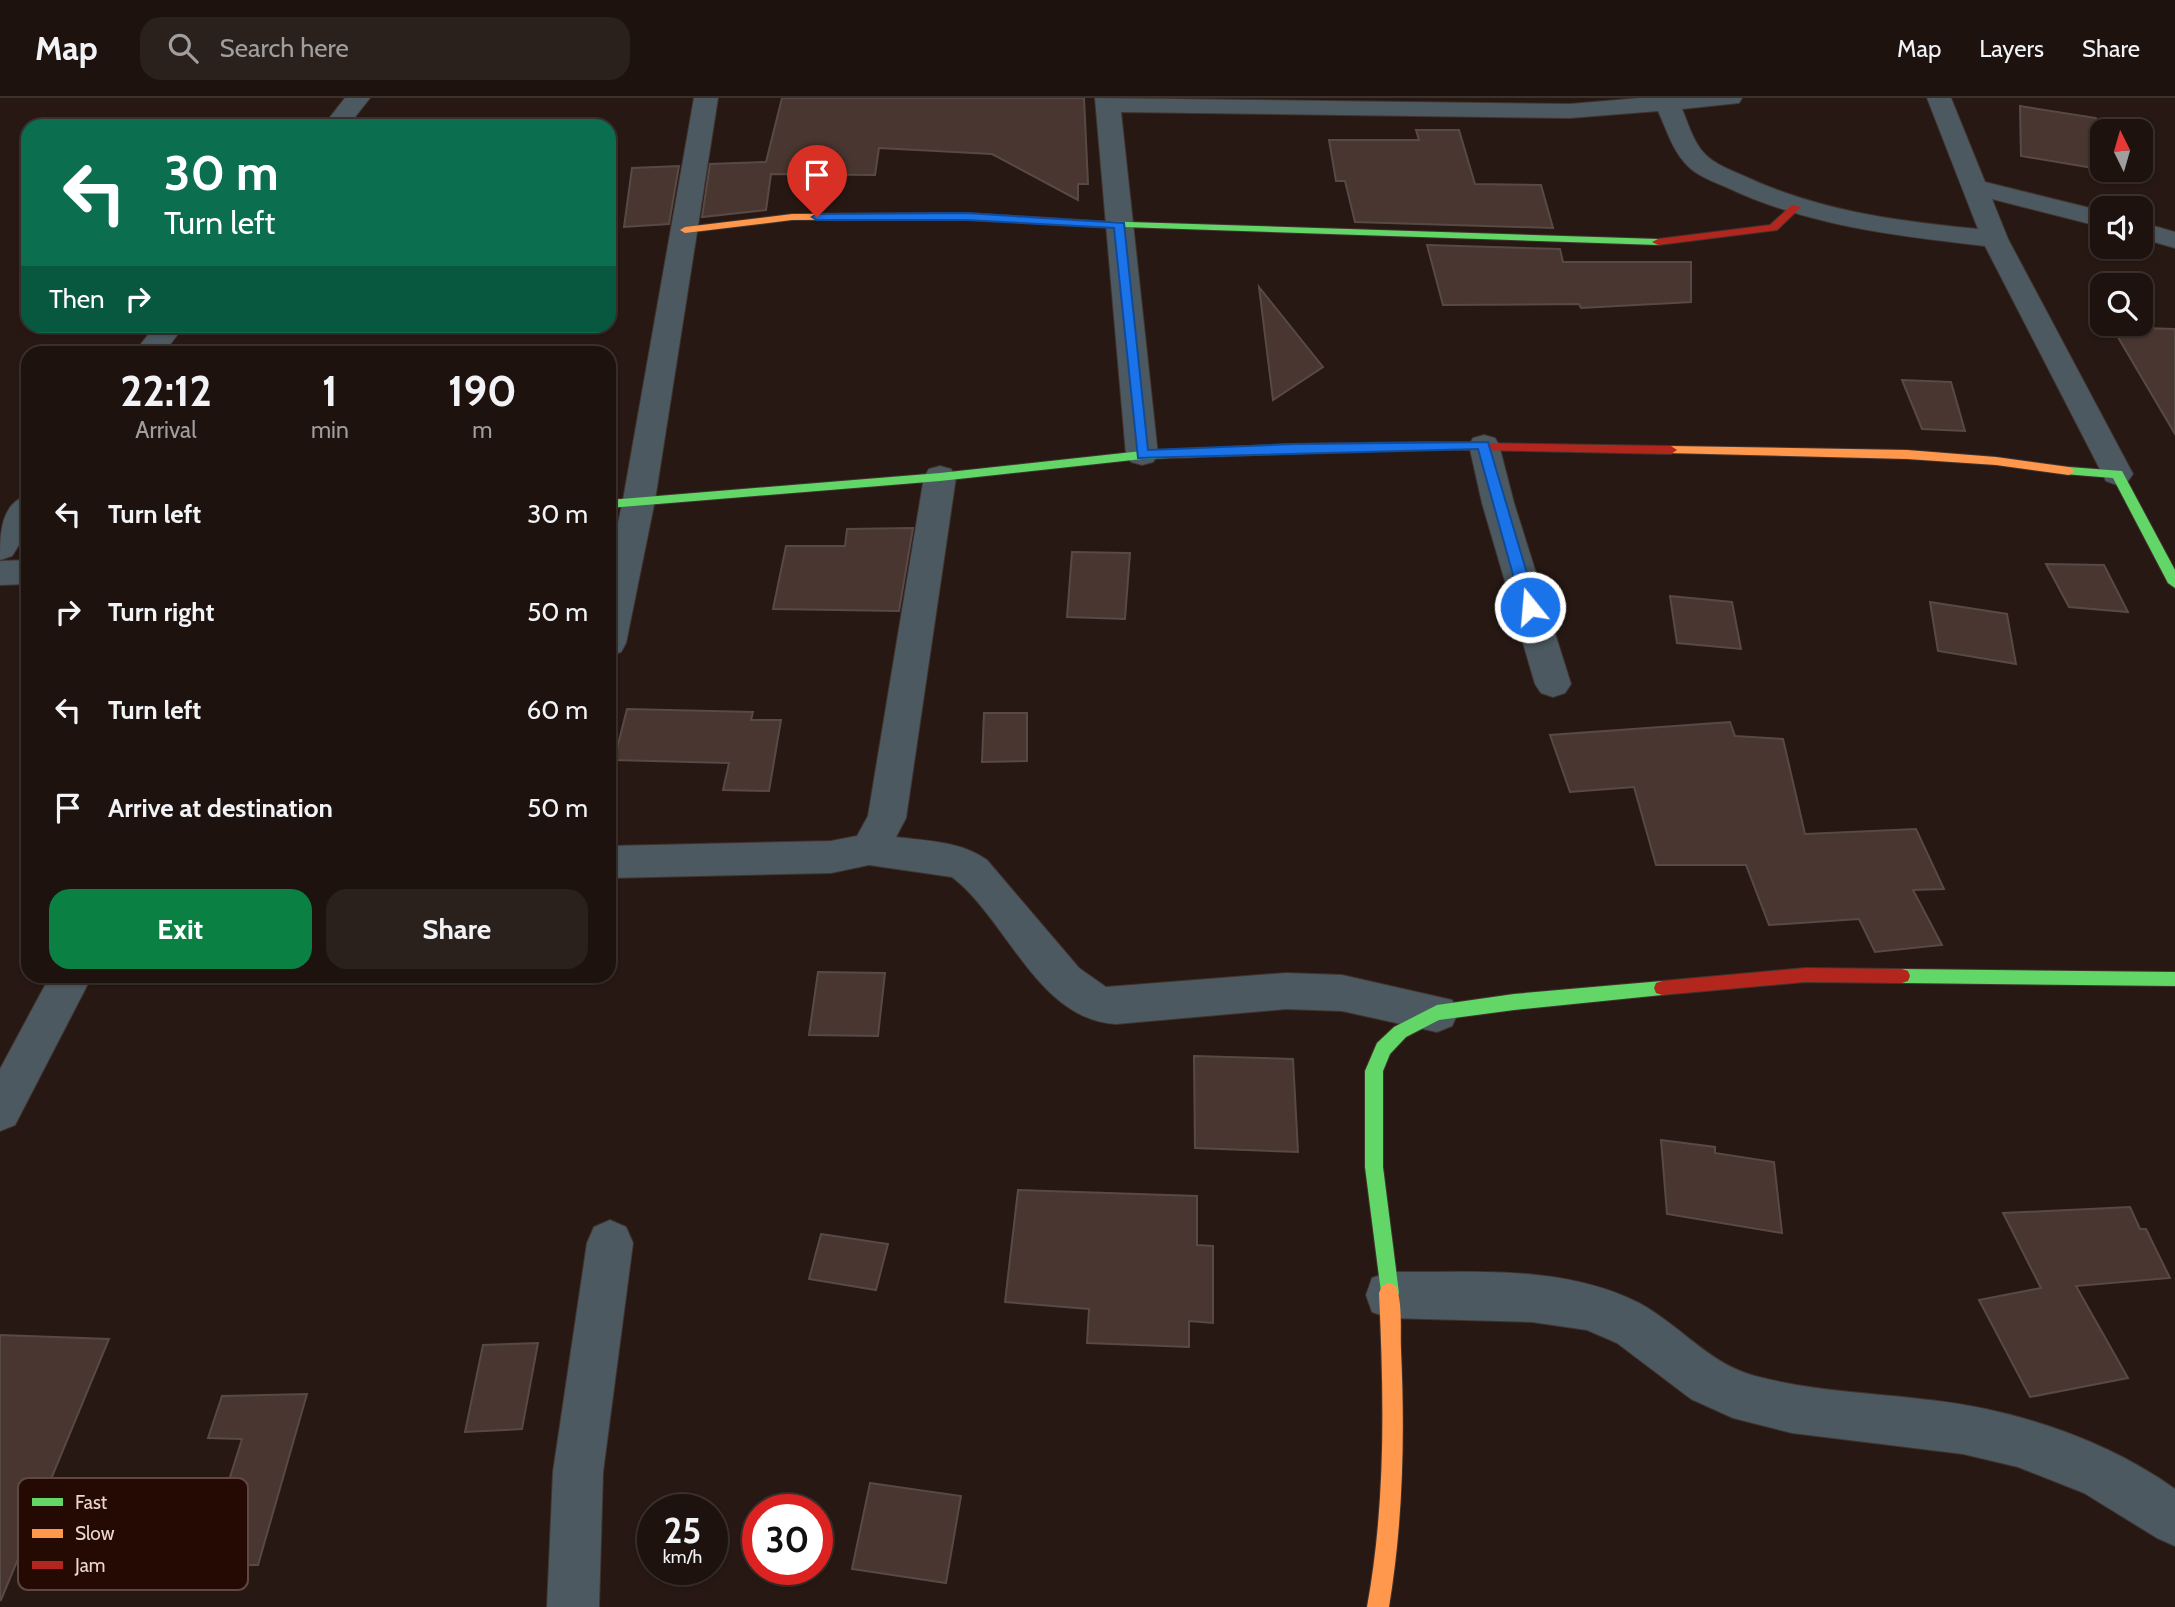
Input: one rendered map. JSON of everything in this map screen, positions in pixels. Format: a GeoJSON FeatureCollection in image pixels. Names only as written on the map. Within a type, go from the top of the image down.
{"type":"FeatureCollection","features":[{"type":"Feature","properties":{"kind":"street"},"geometry":{"type":"LineString","coordinates":[[341,119],[358,98]]}},
{"type":"Feature","properties":{"kind":"street"},"geometry":{"type":"LineString","coordinates":[[616,577],[624,502],[685,230],[706,98]]}},
{"type":"Feature","properties":{"kind":"street"},"geometry":{"type":"LineString","coordinates":[[1142,455],[1107,101],[1570,111],[1730,98]]}},
{"type":"Feature","properties":{"kind":"street"},"geometry":{"type":"LineString","coordinates":[[1940,98],[1995,239],[2175,583]]}},
{"type":"Feature","properties":{"kind":"street"},"geometry":{"type":"LineString","coordinates":[[1667,104],[1693,157],[1744,187],[1796,207],[1837,218],[1893,228],[1995,239]]}},
{"type":"Feature","properties":{"kind":"street"},"geometry":{"type":"LineString","coordinates":[[1974,187],[2090,216]]}},
{"type":"Feature","properties":{"kind":"street"},"geometry":{"type":"LineString","coordinates":[[685,230],[792,217],[966,216],[1120,225],[1660,242],[1773,228],[1796,207]]}},
{"type":"Feature","properties":{"kind":"street"},"geometry":{"type":"LineString","coordinates":[[2153,234],[2175,240]]}},
{"type":"Feature","properties":{"kind":"street"},"geometry":{"type":"LineString","coordinates":[[624,502],[940,477],[1142,455],[1294,448],[1484,445],[1933,457],[1987,460],[2038,470],[2117,474]]}},
{"type":"Feature","properties":{"kind":"street"},"geometry":{"type":"LineString","coordinates":[[1484,445],[1498,503],[1553,684]]}},
{"type":"Feature","properties":{"kind":"street"},"geometry":{"type":"LineString","coordinates":[[869,849],[879,836],[887,818],[940,477]]}},
{"type":"Feature","properties":{"kind":"street"},"geometry":{"type":"LineString","coordinates":[[0,548],[21,516]]}},
{"type":"Feature","properties":{"kind":"street"},"geometry":{"type":"LineString","coordinates":[[0,573],[21,572]]}},
{"type":"Feature","properties":{"kind":"street"},"geometry":{"type":"LineString","coordinates":[[616,862],[831,857],[869,849],[961,862],[973,871],[1065,981],[1099,1005],[1142,1004],[1286,991],[1342,993],[1437,1013],[1528,1001],[1805,975],[2175,979]]}},
{"type":"Feature","properties":{"kind":"street"},"geometry":{"type":"LineString","coordinates":[[0,1111],[68,983]]}},
{"type":"Feature","properties":{"kind":"street"},"geometry":{"type":"LineString","coordinates":[[1378,1607],[1388,1558],[1392,1445],[1389,1295],[1374,1167],[1374,1071],[1383,1049],[1400,1032],[1437,1013]]}},
{"type":"Feature","properties":{"kind":"street"},"geometry":{"type":"LineString","coordinates":[[573,1607],[579,1472],[610,1243]]}},
{"type":"Feature","properties":{"kind":"street"},"geometry":{"type":"LineString","coordinates":[[1389,1295],[1568,1302],[1609,1314],[1663,1347],[1702,1378],[1734,1394],[1770,1404],[1964,1429],[2026,1443],[2105,1478],[2158,1507],[2175,1520]]}},
{"type":"Feature","properties":{"kind":"building"},"geometry":{"type":"Polygon","coordinates":[[[782,98],[1084,98],[1088,184],[1078,184],[1078,200],[992,154],[879,148],[875,175],[771,174],[766,210],[702,217],[710,164],[766,162],[782,98]]]}},
{"type":"Feature","properties":{"kind":"building"},"geometry":{"type":"Polygon","coordinates":[[[2020,106],[2096,118],[2090,119],[2090,168],[2021,156],[2020,106]]]}},
{"type":"Feature","properties":{"kind":"building"},"geometry":{"type":"Polygon","coordinates":[[[1416,130],[1459,130],[1475,184],[1541,185],[1553,228],[1355,222],[1345,181],[1336,181],[1329,140],[1419,140],[1416,130]]]}},
{"type":"Feature","properties":{"kind":"building"},"geometry":{"type":"Polygon","coordinates":[[[679,166],[669,224],[624,227],[632,168],[679,166]]]}},
{"type":"Feature","properties":{"kind":"building"},"geometry":{"type":"Polygon","coordinates":[[[1427,245],[1560,249],[1563,262],[1691,262],[1691,302],[1581,308],[1579,304],[1443,305],[1427,245]]]}},
{"type":"Feature","properties":{"kind":"building"},"geometry":{"type":"Polygon","coordinates":[[[1259,287],[1323,367],[1273,400],[1259,287]]]}},
{"type":"Feature","properties":{"kind":"building"},"geometry":{"type":"Polygon","coordinates":[[[2153,328],[2175,329],[2175,434],[2117,336],[2153,336],[2153,328]]]}},
{"type":"Feature","properties":{"kind":"building"},"geometry":{"type":"Polygon","coordinates":[[[1902,380],[1951,382],[1965,431],[1922,429],[1902,380]]]}},
{"type":"Feature","properties":{"kind":"building"},"geometry":{"type":"Polygon","coordinates":[[[913,528],[899,611],[773,609],[786,546],[845,546],[847,529],[913,528]]]}},
{"type":"Feature","properties":{"kind":"building"},"geometry":{"type":"Polygon","coordinates":[[[1072,552],[1130,553],[1125,619],[1067,617],[1072,552]]]}},
{"type":"Feature","properties":{"kind":"building"},"geometry":{"type":"Polygon","coordinates":[[[2046,564],[2104,565],[2128,612],[2069,607],[2046,564]]]}},
{"type":"Feature","properties":{"kind":"building"},"geometry":{"type":"Polygon","coordinates":[[[1670,596],[1732,602],[1741,649],[1677,643],[1670,596]]]}},
{"type":"Feature","properties":{"kind":"building"},"geometry":{"type":"Polygon","coordinates":[[[1930,602],[2007,614],[2016,664],[1938,651],[1930,602]]]}},
{"type":"Feature","properties":{"kind":"building"},"geometry":{"type":"Polygon","coordinates":[[[627,709],[753,712],[751,720],[781,720],[769,791],[723,790],[729,763],[616,760],[627,709]]]}},
{"type":"Feature","properties":{"kind":"building"},"geometry":{"type":"Polygon","coordinates":[[[984,713],[1027,713],[1027,761],[982,762],[984,713]]]}},
{"type":"Feature","properties":{"kind":"building"},"geometry":{"type":"Polygon","coordinates":[[[1730,722],[1735,736],[1783,739],[1805,834],[1916,829],[1944,889],[1913,890],[1942,945],[1875,952],[1859,919],[1769,925],[1746,865],[1656,865],[1634,787],[1570,792],[1550,735],[1730,722]]]}},
{"type":"Feature","properties":{"kind":"building"},"geometry":{"type":"Polygon","coordinates":[[[818,972],[885,973],[878,1036],[809,1035],[818,972]]]}},
{"type":"Feature","properties":{"kind":"building"},"geometry":{"type":"Polygon","coordinates":[[[1194,1056],[1293,1059],[1298,1152],[1195,1148],[1194,1056]]]}},
{"type":"Feature","properties":{"kind":"building"},"geometry":{"type":"Polygon","coordinates":[[[1661,1140],[1715,1147],[1715,1153],[1774,1162],[1782,1233],[1667,1214],[1661,1140]]]}},
{"type":"Feature","properties":{"kind":"building"},"geometry":{"type":"Polygon","coordinates":[[[1018,1190],[1197,1196],[1197,1245],[1213,1246],[1213,1323],[1189,1321],[1189,1347],[1087,1343],[1089,1309],[1005,1302],[1018,1190]]]}},
{"type":"Feature","properties":{"kind":"building"},"geometry":{"type":"Polygon","coordinates":[[[2130,1207],[2140,1229],[2146,1229],[2170,1278],[2076,1286],[2128,1378],[2030,1397],[1979,1300],[2041,1288],[2003,1213],[2130,1207]]]}},
{"type":"Feature","properties":{"kind":"building"},"geometry":{"type":"Polygon","coordinates":[[[821,1234],[888,1244],[876,1290],[809,1279],[821,1234]]]}},
{"type":"Feature","properties":{"kind":"building"},"geometry":{"type":"Polygon","coordinates":[[[0,1335],[109,1339],[51,1478],[18,1478],[18,1559],[0,1599],[0,1335]]]}},
{"type":"Feature","properties":{"kind":"building"},"geometry":{"type":"Polygon","coordinates":[[[538,1343],[522,1429],[465,1432],[483,1345],[538,1343]]]}},
{"type":"Feature","properties":{"kind":"building"},"geometry":{"type":"Polygon","coordinates":[[[307,1394],[258,1565],[248,1565],[248,1478],[230,1478],[242,1439],[208,1438],[222,1396],[307,1394]]]}},
{"type":"Feature","properties":{"kind":"building"},"geometry":{"type":"Polygon","coordinates":[[[870,1483],[961,1496],[946,1583],[852,1569],[870,1483]]]}},
{"type":"Feature","properties":{"kind":"traffic: fast"},"geometry":{"type":"LineString","coordinates":[[1097,224],[1658,242]]}},
{"type":"Feature","properties":{"kind":"traffic: fast"},"geometry":{"type":"LineString","coordinates":[[616,503],[940,477],[1142,455],[1294,448],[1423,446]]}},
{"type":"Feature","properties":{"kind":"traffic: fast"},"geometry":{"type":"LineString","coordinates":[[2069,471],[2117,474],[2175,583]]}},
{"type":"Feature","properties":{"kind":"traffic: fast"},"geometry":{"type":"LineString","coordinates":[[1902,976],[2175,979]]}},
{"type":"Feature","properties":{"kind":"traffic: fast"},"geometry":{"type":"LineString","coordinates":[[1389,1293],[1374,1167],[1374,1071],[1383,1049],[1400,1032],[1437,1013],[1514,1002],[1662,988]]}},
{"type":"Feature","properties":{"kind":"traffic: slow"},"geometry":{"type":"LineString","coordinates":[[685,230],[792,217],[966,216],[1097,224]]}},
{"type":"Feature","properties":{"kind":"traffic: slow"},"geometry":{"type":"LineString","coordinates":[[1671,450],[1946,457],[2069,471]]}},
{"type":"Feature","properties":{"kind":"traffic: slow"},"geometry":{"type":"LineString","coordinates":[[1378,1607],[1385,1568],[1392,1490],[1393,1411],[1389,1293]]}},
{"type":"Feature","properties":{"kind":"traffic: jam"},"geometry":{"type":"LineString","coordinates":[[1658,242],[1773,228],[1796,207]]}},
{"type":"Feature","properties":{"kind":"traffic: jam"},"geometry":{"type":"LineString","coordinates":[[1423,446],[1671,450]]}},
{"type":"Feature","properties":{"kind":"traffic: jam"},"geometry":{"type":"LineString","coordinates":[[1662,988],[1805,975],[1902,976]]}},
{"type":"Feature","properties":{"kind":"route"},"geometry":{"type":"LineString","coordinates":[[817,217],[966,216],[1120,225],[1142,455],[1294,448],[1484,445],[1498,503],[1530,607]]}}]}
